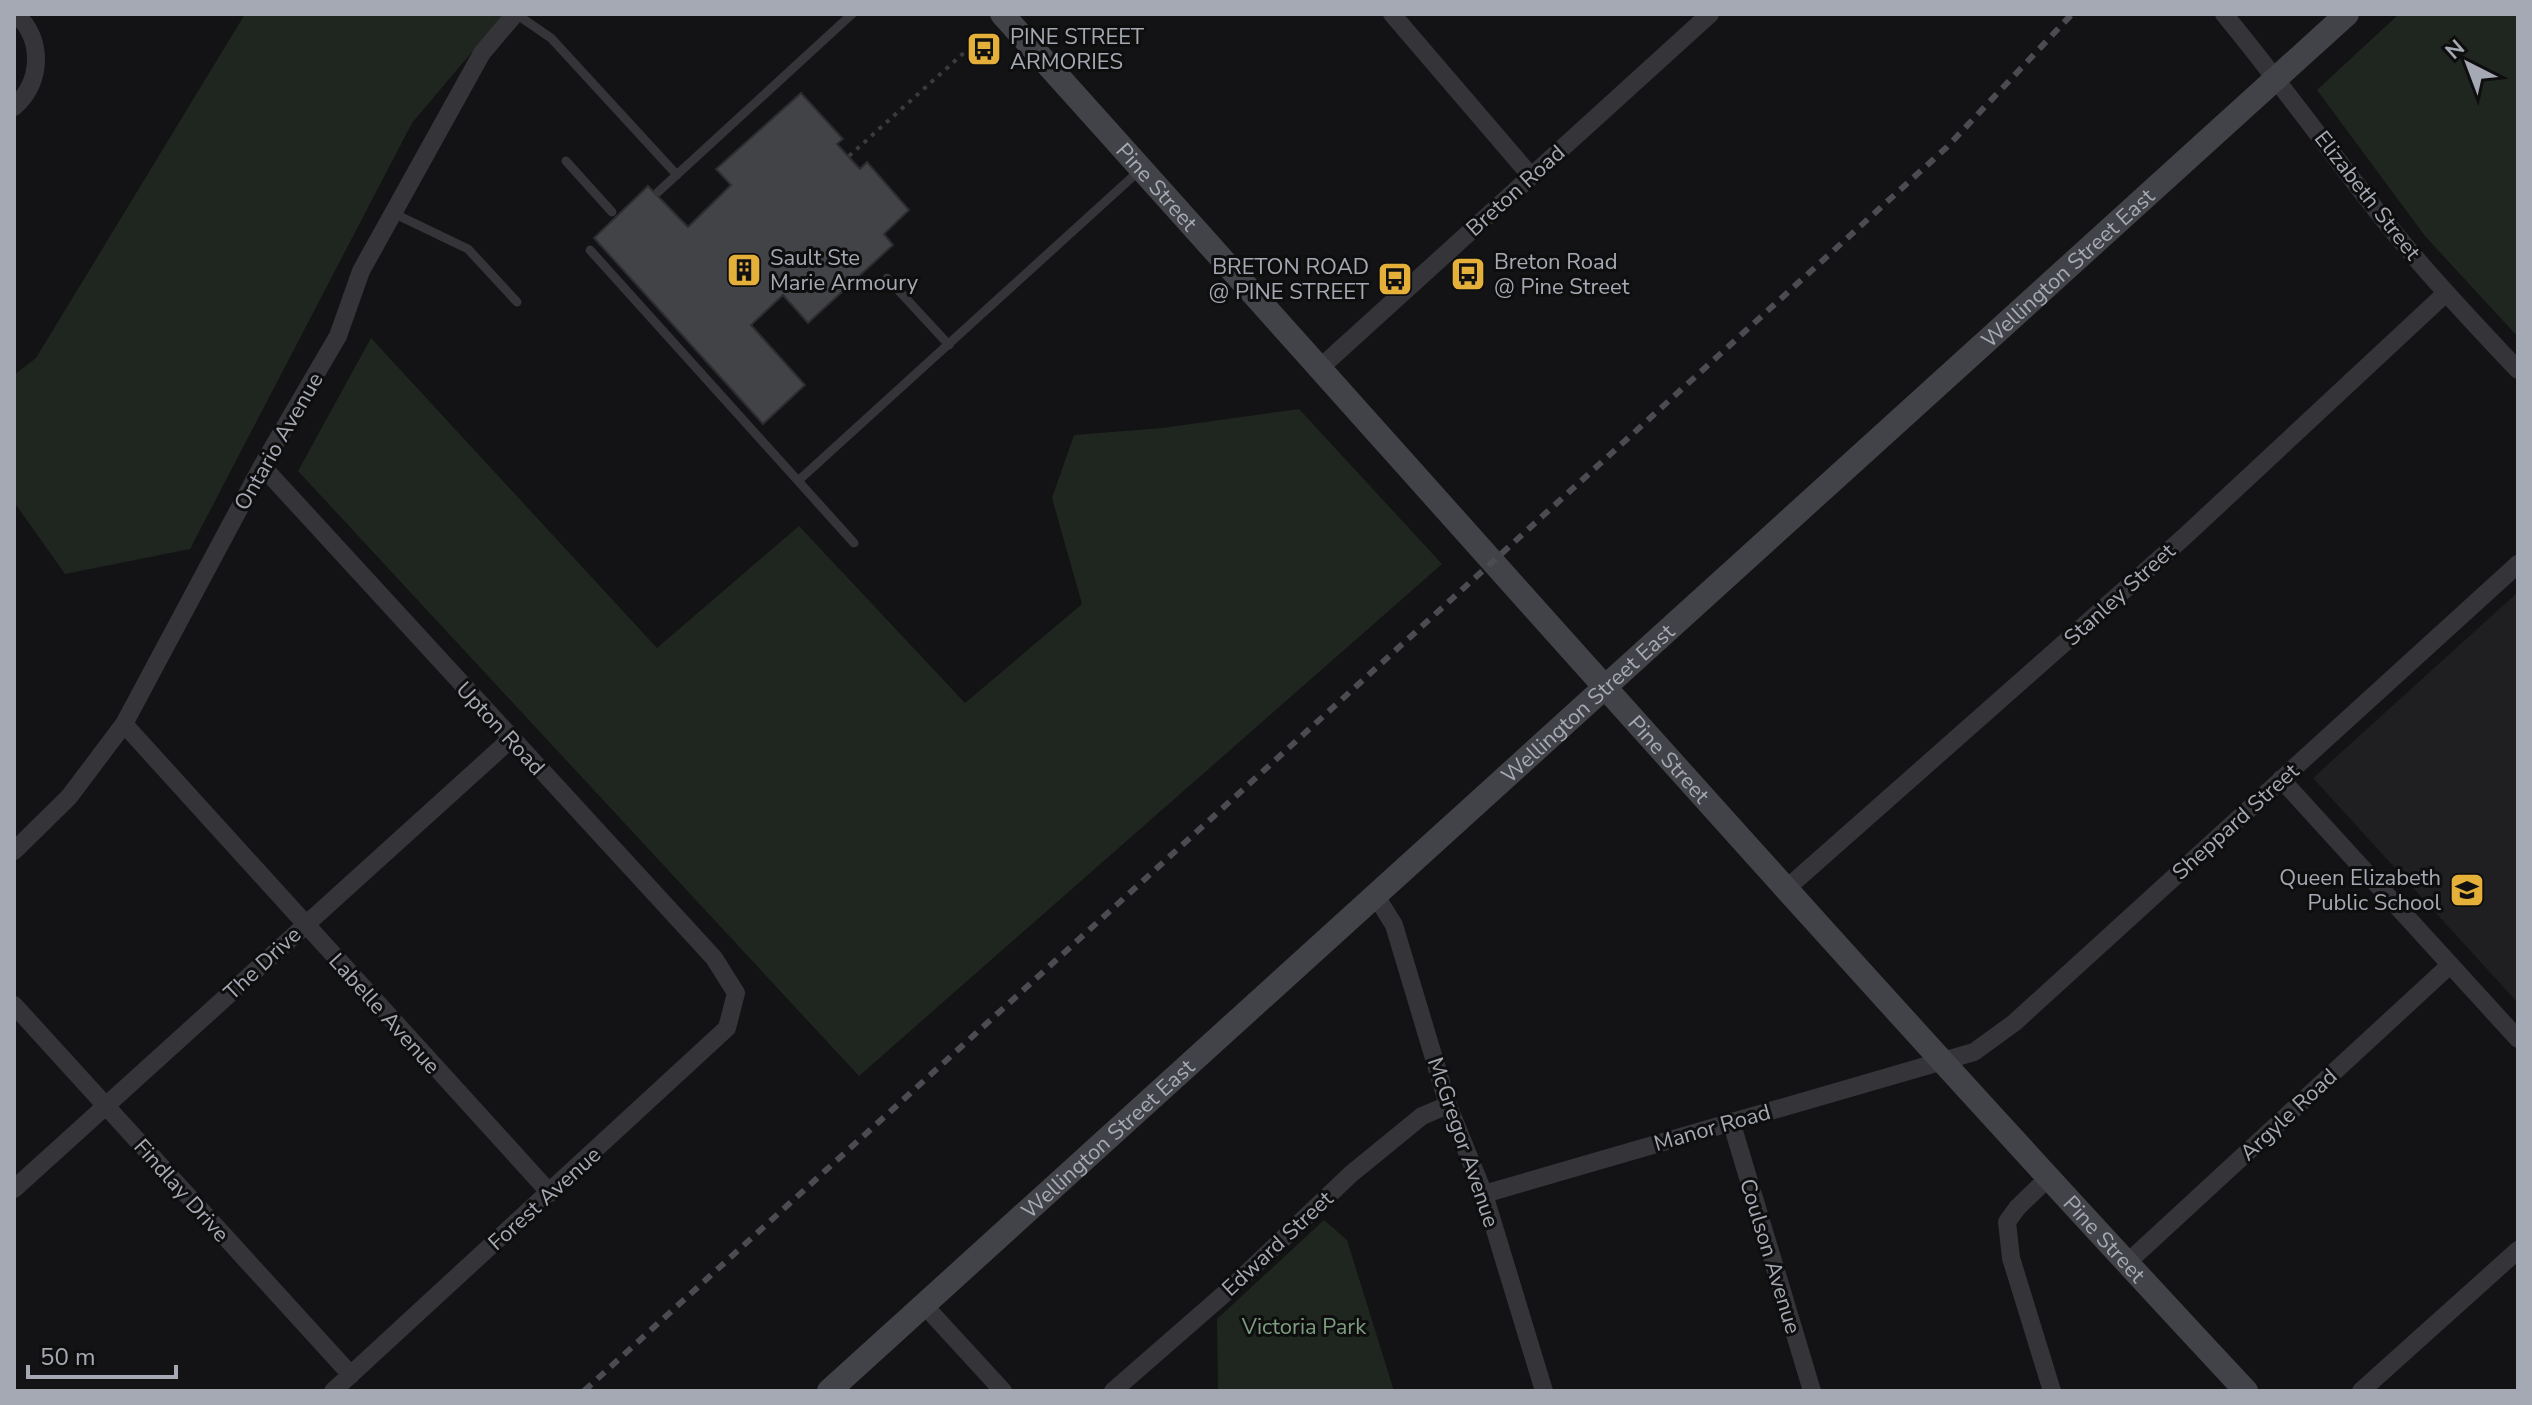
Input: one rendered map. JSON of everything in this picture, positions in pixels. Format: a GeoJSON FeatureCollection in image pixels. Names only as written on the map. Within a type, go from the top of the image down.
{"type":"FeatureCollection","features":[{"type":"Feature","properties":{"kind":"main road","name":"Pine Street"},"geometry":{"type":"LineString","coordinates":[[1002,14],[1942,1062],[2246,1391]]}},
{"type":"Feature","properties":{"kind":"main road","name":"Wellington Street East"},"geometry":{"type":"LineString","coordinates":[[829,1391],[2347,14]]}},
{"type":"Feature","properties":{"kind":"street"},"geometry":{"type":"LineString","coordinates":[[14,107],[35,79],[37,56],[31,36],[16,14]]}},
{"type":"Feature","properties":{"kind":"street","name":"Ontario Avenue"},"geometry":{"type":"LineString","coordinates":[[14,851],[69,797],[124,724],[262,466],[338,336],[361,271],[393,213],[482,53],[516,14]]}},
{"type":"Feature","properties":{"kind":"street"},"geometry":{"type":"LineString","coordinates":[[1392,14],[1530,175]]}},
{"type":"Feature","properties":{"kind":"street","name":"Breton Road"},"geometry":{"type":"LineString","coordinates":[[1321,367],[1710,14]]}},
{"type":"Feature","properties":{"kind":"street","name":"Elizabeth Street"},"geometry":{"type":"LineString","coordinates":[[2224,14],[2276,77],[2373,206],[2446,293],[2518,370]]}},
{"type":"Feature","properties":{"kind":"street","name":"Stanley Street"},"geometry":{"type":"LineString","coordinates":[[1786,889],[2183,538],[2446,293]]}},
{"type":"Feature","properties":{"kind":"street","name":"Upton Road"},"geometry":{"type":"LineString","coordinates":[[262,466],[714,958],[736,993]]}},
{"type":"Feature","properties":{"kind":"street","name":"Sheppard Street"},"geometry":{"type":"LineString","coordinates":[[1942,1062],[1974,1052],[2014,1023],[2518,564]]}},
{"type":"Feature","properties":{"kind":"street","name":"Labelle Avenue"},"geometry":{"type":"LineString","coordinates":[[124,724],[550,1193]]}},
{"type":"Feature","properties":{"kind":"street","name":"The Drive"},"geometry":{"type":"LineString","coordinates":[[14,1189],[511,739]]}},
{"type":"Feature","properties":{"kind":"street"},"geometry":{"type":"LineString","coordinates":[[2281,779],[2518,1039]]}},
{"type":"Feature","properties":{"kind":"street","name":"McGregor Avenue"},"geometry":{"type":"LineString","coordinates":[[1376,896],[1394,925],[1448,1105],[1484,1194],[1544,1391]]}},
{"type":"Feature","properties":{"kind":"street","name":"Argyle Road"},"geometry":{"type":"LineString","coordinates":[[2127,1263],[2450,965]]}},
{"type":"Feature","properties":{"kind":"street","name":"Forest Avenue"},"geometry":{"type":"LineString","coordinates":[[333,1391],[727,1028],[736,993]]}},
{"type":"Feature","properties":{"kind":"street","name":"Findlay Drive"},"geometry":{"type":"LineString","coordinates":[[14,1005],[351,1375]]}},
{"type":"Feature","properties":{"kind":"street","name":"Manor Road"},"geometry":{"type":"LineString","coordinates":[[1484,1194],[1942,1062]]}},
{"type":"Feature","properties":{"kind":"street","name":"Edward Street"},"geometry":{"type":"LineString","coordinates":[[1113,1391],[1231,1288],[1351,1174],[1422,1116],[1448,1105]]}},
{"type":"Feature","properties":{"kind":"street","name":"Coulson Avenue"},"geometry":{"type":"LineString","coordinates":[[1731,1121],[1812,1391]]}},
{"type":"Feature","properties":{"kind":"street"},"geometry":{"type":"LineString","coordinates":[[2049,1177],[2007,1222],[2011,1258],[2052,1391]]}},
{"type":"Feature","properties":{"kind":"street"},"geometry":{"type":"LineString","coordinates":[[2361,1391],[2518,1250]]}},
{"type":"Feature","properties":{"kind":"street"},"geometry":{"type":"LineString","coordinates":[[924,1305],[1003,1391]]}},
{"type":"Feature","properties":{"kind":"lane"},"geometry":{"type":"LineString","coordinates":[[516,14],[551,38],[677,175]]}},
{"type":"Feature","properties":{"kind":"lane"},"geometry":{"type":"LineString","coordinates":[[658,192],[852,14]]}},
{"type":"Feature","properties":{"kind":"lane"},"geometry":{"type":"LineString","coordinates":[[566,161],[612,212]]}},
{"type":"Feature","properties":{"kind":"lane"},"geometry":{"type":"LineString","coordinates":[[799,480],[1142,169]]}},
{"type":"Feature","properties":{"kind":"lane"},"geometry":{"type":"LineString","coordinates":[[393,213],[468,249],[517,302]]}},
{"type":"Feature","properties":{"kind":"lane"},"geometry":{"type":"LineString","coordinates":[[590,250],[854,543]]}},
{"type":"Feature","properties":{"kind":"lane"},"geometry":{"type":"LineString","coordinates":[[887,278],[949,345]]}},
{"type":"Feature","properties":{"kind":"path"},"geometry":{"type":"LineString","coordinates":[[849,156],[976,42]]}},
{"type":"Feature","properties":{"kind":"shaded area","name":"Queen Elizabeth Public School"},"geometry":{"type":"Polygon","coordinates":[[[2518,592],[2518,1003],[2313,778],[2518,592]]]}},
{"type":"Feature","properties":{"kind":"green space"},"geometry":{"type":"Polygon","coordinates":[[[245,14],[504,14],[412,123],[190,549],[65,574],[14,502],[14,375],[36,358],[245,14]]]}},
{"type":"Feature","properties":{"kind":"green space"},"geometry":{"type":"Polygon","coordinates":[[[2399,14],[2518,14],[2518,337],[2425,236],[2317,90],[2399,14]]]}},
{"type":"Feature","properties":{"kind":"green space"},"geometry":{"type":"Polygon","coordinates":[[[371,338],[657,648],[799,526],[965,703],[1082,604],[1052,498],[1074,435],[1162,428],[1299,409],[1442,564],[859,1076],[298,471],[371,338]]]}},
{"type":"Feature","properties":{"kind":"green space","name":"Victoria Park"},"geometry":{"type":"Polygon","coordinates":[[[1324,1220],[1347,1240],[1394,1391],[1218,1391],[1217,1319],[1324,1220]]]}},
{"type":"Feature","properties":{"kind":"building","name":"Sault Ste Marie Armoury"},"geometry":{"type":"Polygon","coordinates":[[[801,93],[843,139],[837,144],[860,169],[867,162],[909,210],[884,234],[893,245],[808,323],[783,295],[751,325],[805,385],[763,424],[594,238],[648,186],[688,227],[731,185],[716,169],[801,93]]]}},
{"type":"Feature","properties":{"kind":"railway"},"geometry":{"type":"LineString","coordinates":[[584,1391],[1947,147],[2072,14]]}},
{"type":"Feature","properties":{"kind":"place","name":"PINE STREET ARMORIES"},"geometry":{"type":"Point","coordinates":[984,49]}},
{"type":"Feature","properties":{"kind":"place","name":"Sault Ste Marie Armoury"},"geometry":{"type":"Point","coordinates":[744,270]}},
{"type":"Feature","properties":{"kind":"place","name":"Breton Road @ Pine Street"},"geometry":{"type":"Point","coordinates":[1468,274]}},
{"type":"Feature","properties":{"kind":"place","name":"BRETON ROAD @ PINE STREET"},"geometry":{"type":"Point","coordinates":[1395,279]}},
{"type":"Feature","properties":{"kind":"place","name":"Queen Elizabeth Public School"},"geometry":{"type":"Point","coordinates":[2467,890]}}]}
